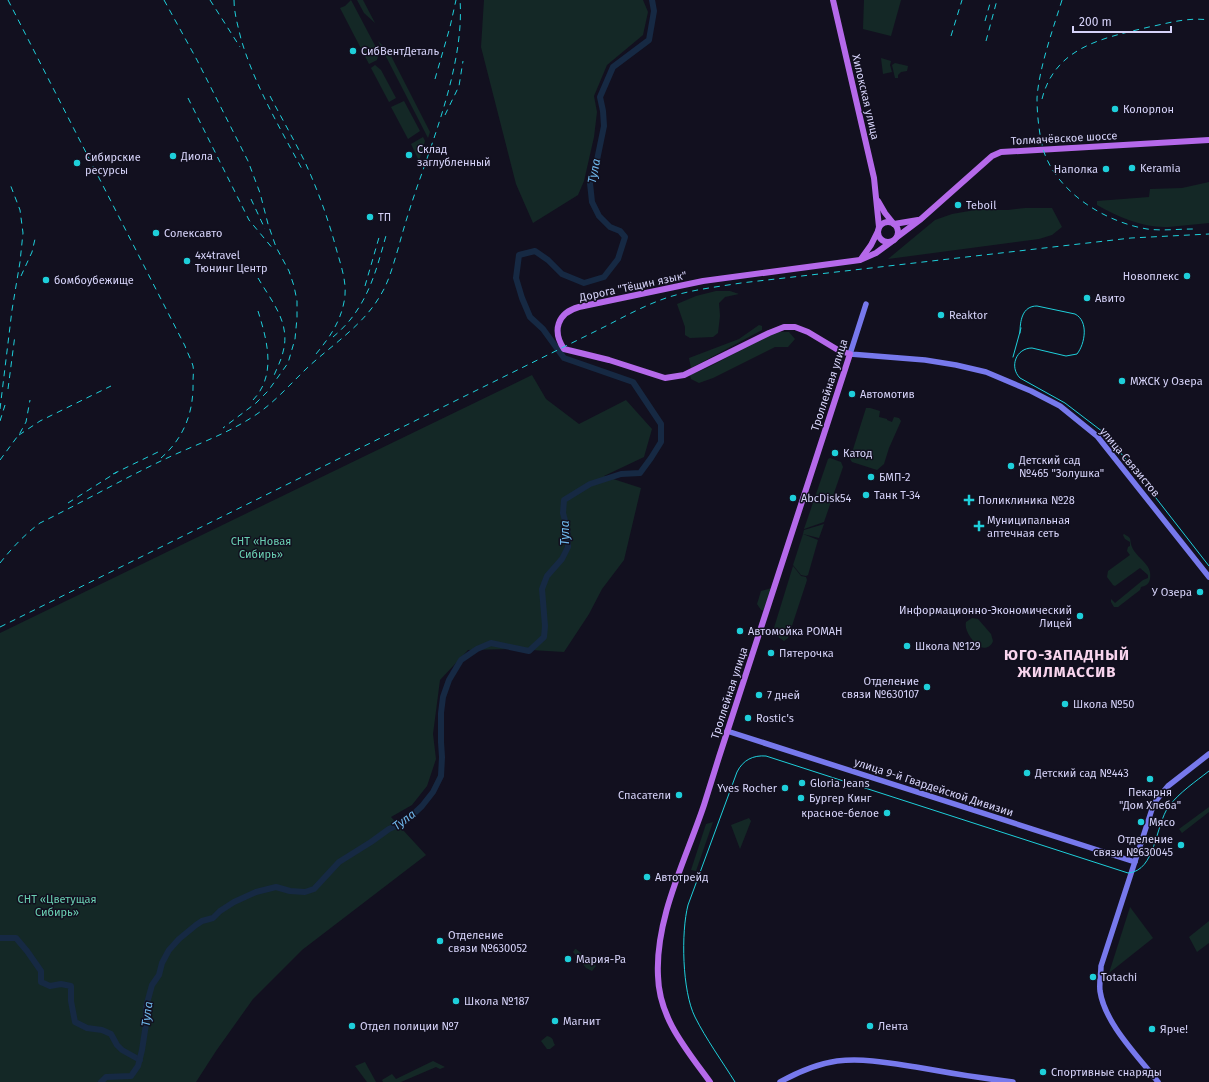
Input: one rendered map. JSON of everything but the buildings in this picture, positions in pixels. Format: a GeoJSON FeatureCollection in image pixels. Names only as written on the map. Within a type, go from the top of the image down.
{"type":"FeatureCollection","features":[{"type":"Feature","properties":{"kind":"main road","name":"Хилокская улица"},"geometry":{"type":"LineString","coordinates":[[833,0],[869,156],[877,199],[879,229]]}},
{"type":"Feature","properties":{"kind":"main road","name":"Толмачёвское шоссе"},"geometry":{"type":"LineString","coordinates":[[897,237],[921,219],[992,156],[1001,152],[1209,140]]}},
{"type":"Feature","properties":{"kind":"main road"},"geometry":{"type":"LineString","coordinates":[[860,260],[876,253],[897,237],[897,227],[885,213],[877,199]]}},
{"type":"Feature","properties":{"kind":"main road"},"geometry":{"type":"LineString","coordinates":[[860,260],[871,245],[883,223],[921,219]]}},
{"type":"Feature","properties":{"kind":"main road"},"geometry":{"type":"LineString","coordinates":[[879,229],[881,239],[891,242]]}},
{"type":"Feature","properties":{"kind":"main road","name":"Дорога \"Тёщин язык\""},"geometry":{"type":"LineString","coordinates":[[850,354],[838,350],[808,332],[795,327],[784,327],[768,333],[684,375],[665,378],[564,348],[558,331],[559,324],[564,315],[568,311],[579,307],[703,281],[860,260]]}},
{"type":"Feature","properties":{"kind":"main road","name":"Троллейная улица"},"geometry":{"type":"LineString","coordinates":[[710,1082],[669,1023],[660,997],[657,961],[659,942],[666,913],[704,805],[866,304]]}},
{"type":"Feature","properties":{"kind":"main road","name":"улица Связистов"},"geometry":{"type":"LineString","coordinates":[[850,354],[925,360],[986,372],[1031,391],[1060,406],[1097,436],[1209,577]]}},
{"type":"Feature","properties":{"kind":"main road","name":"улица 9-й Гвардейской Дивизии"},"geometry":{"type":"LineString","coordinates":[[728,731],[1135,862]]}},
{"type":"Feature","properties":{"kind":"main road"},"geometry":{"type":"LineString","coordinates":[[1158,1082],[1118,1031],[1106,1011],[1100,991],[1101,966],[1154,803],[1171,784],[1209,754]]}},
{"type":"Feature","properties":{"kind":"main road"},"geometry":{"type":"LineString","coordinates":[[780,1082],[820,1064],[837,1061],[858,1060],[878,1061],[1013,1082]]}},
{"type":"Feature","properties":{"kind":"green space"},"geometry":{"type":"Polygon","coordinates":[[[351,0],[379,53],[377,60],[369,64],[340,8],[345,6],[351,0]]]}},
{"type":"Feature","properties":{"kind":"green space"},"geometry":{"type":"Polygon","coordinates":[[[357,0],[363,0],[375,23],[364,13],[357,0]]]}},
{"type":"Feature","properties":{"kind":"green space"},"geometry":{"type":"Polygon","coordinates":[[[484,0],[643,0],[648,12],[643,35],[607,65],[594,96],[597,112],[594,137],[584,181],[578,195],[533,223],[516,184],[481,47],[484,0]]]}},
{"type":"Feature","properties":{"kind":"green space"},"geometry":{"type":"Polygon","coordinates":[[[864,0],[901,0],[891,36],[863,29],[864,0]]]}},
{"type":"Feature","properties":{"kind":"green space"},"geometry":{"type":"Polygon","coordinates":[[[378,41],[389,52],[430,132],[428,138],[378,41]]]}},
{"type":"Feature","properties":{"kind":"green space"},"geometry":{"type":"Polygon","coordinates":[[[881,58],[891,61],[890,65],[892,72],[883,74],[881,58]]]}},
{"type":"Feature","properties":{"kind":"green space"},"geometry":{"type":"Polygon","coordinates":[[[895,63],[908,66],[907,71],[901,72],[898,75],[898,78],[895,78],[892,65],[895,63]]]}},
{"type":"Feature","properties":{"kind":"green space"},"geometry":{"type":"Polygon","coordinates":[[[375,65],[381,70],[396,98],[389,102],[371,68],[375,65]]]}},
{"type":"Feature","properties":{"kind":"green space"},"geometry":{"type":"Polygon","coordinates":[[[404,101],[420,131],[408,139],[391,107],[404,101]]]}},
{"type":"Feature","properties":{"kind":"green space"},"geometry":{"type":"Polygon","coordinates":[[[423,137],[425,141],[419,161],[411,144],[423,137]]]}},
{"type":"Feature","properties":{"kind":"green space"},"geometry":{"type":"Polygon","coordinates":[[[1209,182],[1209,223],[1168,227],[1149,226],[1113,214],[1097,205],[1097,201],[1149,197],[1150,189],[1182,188],[1209,182]]]}},
{"type":"Feature","properties":{"kind":"green space"},"geometry":{"type":"Polygon","coordinates":[[[1025,208],[1052,208],[1062,227],[1052,235],[1039,239],[888,259],[935,220],[952,214],[975,210],[1008,210],[1025,208]]]}},
{"type":"Feature","properties":{"kind":"green space"},"geometry":{"type":"Polygon","coordinates":[[[716,291],[730,291],[739,294],[725,297],[719,303],[720,316],[718,333],[713,337],[690,338],[685,335],[685,327],[677,304],[696,296],[716,291]]]}},
{"type":"Feature","properties":{"kind":"green space"},"geometry":{"type":"Polygon","coordinates":[[[759,325],[762,326],[762,330],[691,368],[689,358],[739,339],[759,325]]]}},
{"type":"Feature","properties":{"kind":"green space"},"geometry":{"type":"Polygon","coordinates":[[[775,332],[789,332],[795,339],[788,347],[775,347],[713,378],[699,383],[691,379],[690,375],[707,368],[775,332]]]}},
{"type":"Feature","properties":{"kind":"green space"},"geometry":{"type":"Polygon","coordinates":[[[532,375],[546,399],[579,424],[626,400],[652,429],[644,457],[604,476],[641,488],[624,560],[602,589],[589,614],[564,652],[515,649],[468,650],[440,680],[433,734],[436,759],[427,786],[412,805],[391,817],[426,855],[302,950],[253,999],[196,1082],[0,1082],[0,633],[532,375]]]}},
{"type":"Feature","properties":{"kind":"green space"},"geometry":{"type":"Polygon","coordinates":[[[866,408],[880,411],[879,417],[892,422],[894,417],[899,418],[901,421],[889,448],[884,464],[877,470],[852,462],[850,459],[866,408]]]}},
{"type":"Feature","properties":{"kind":"green space"},"geometry":{"type":"Polygon","coordinates":[[[830,458],[841,462],[843,467],[824,522],[804,529],[828,459],[830,458]]]}},
{"type":"Feature","properties":{"kind":"green space"},"geometry":{"type":"Polygon","coordinates":[[[824,524],[819,538],[803,534],[804,530],[824,524]]]}},
{"type":"Feature","properties":{"kind":"green space"},"geometry":{"type":"Polygon","coordinates":[[[803,534],[818,540],[808,575],[806,576],[801,575],[793,565],[803,534]]]}},
{"type":"Feature","properties":{"kind":"green space"},"geometry":{"type":"Polygon","coordinates":[[[1124,534],[1130,538],[1134,551],[1147,565],[1150,579],[1146,585],[1141,587],[1140,590],[1118,607],[1114,607],[1111,599],[1115,603],[1143,580],[1148,578],[1148,575],[1140,568],[1115,586],[1107,577],[1108,571],[1130,555],[1127,551],[1128,547],[1130,546],[1130,542],[1125,539],[1124,534]]]}},
{"type":"Feature","properties":{"kind":"green space"},"geometry":{"type":"Polygon","coordinates":[[[793,566],[801,576],[806,577],[807,580],[788,638],[784,641],[774,634],[773,631],[793,566]]]}},
{"type":"Feature","properties":{"kind":"green space"},"geometry":{"type":"Polygon","coordinates":[[[772,588],[764,610],[761,610],[757,604],[761,591],[772,588]]]}},
{"type":"Feature","properties":{"kind":"green space"},"geometry":{"type":"Polygon","coordinates":[[[972,618],[978,619],[991,634],[993,641],[988,647],[980,647],[968,633],[966,629],[966,622],[972,618]]]}},
{"type":"Feature","properties":{"kind":"green space"},"geometry":{"type":"Polygon","coordinates":[[[1209,807],[1209,812],[1182,833],[1179,829],[1209,807]]]}},
{"type":"Feature","properties":{"kind":"green space"},"geometry":{"type":"Polygon","coordinates":[[[749,818],[751,821],[740,849],[731,825],[749,818]]]}},
{"type":"Feature","properties":{"kind":"green space"},"geometry":{"type":"Polygon","coordinates":[[[713,822],[696,871],[691,870],[706,824],[713,822]]]}},
{"type":"Feature","properties":{"kind":"green space"},"geometry":{"type":"Polygon","coordinates":[[[1130,907],[1153,938],[1109,973],[1130,907]]]}},
{"type":"Feature","properties":{"kind":"green space"},"geometry":{"type":"Polygon","coordinates":[[[1209,921],[1209,943],[1197,952],[1189,937],[1209,921]]]}},
{"type":"Feature","properties":{"kind":"green space"},"geometry":{"type":"Polygon","coordinates":[[[575,949],[596,966],[592,971],[586,968],[573,952],[575,949]]]}},
{"type":"Feature","properties":{"kind":"green space"},"geometry":{"type":"Polygon","coordinates":[[[547,1036],[552,1039],[555,1045],[550,1049],[547,1049],[541,1041],[547,1036]]]}},
{"type":"Feature","properties":{"kind":"green space"},"geometry":{"type":"Polygon","coordinates":[[[433,1061],[445,1067],[440,1069],[436,1067],[401,1082],[383,1082],[382,1080],[392,1074],[396,1079],[433,1061]]]}},
{"type":"Feature","properties":{"kind":"green space"},"geometry":{"type":"Polygon","coordinates":[[[365,1062],[376,1082],[367,1082],[355,1066],[365,1062]]]}},
{"type":"Feature","properties":{"kind":"waterway","name":"Тула"},"geometry":{"type":"LineString","coordinates":[[101,1082],[106,1077],[131,1076],[138,1066],[146,1024],[146,1007],[152,985],[159,975],[162,963],[169,950],[179,939],[202,921],[213,918],[220,911],[234,902],[256,892],[276,887],[290,891],[305,892],[314,889],[339,862],[389,829],[405,822],[422,806],[433,792],[441,776],[441,713],[443,697],[449,680],[461,660],[477,649],[491,643],[529,651],[544,637],[545,626],[542,589],[547,576],[562,559],[568,547],[567,528],[563,513],[564,500],[590,484],[621,474],[640,473],[661,442],[661,424],[633,382],[564,358],[543,329],[530,317],[516,278],[519,255],[535,251],[548,260],[562,274],[584,283],[604,277],[618,259],[625,237],[620,231],[610,227],[599,216],[592,202],[590,183],[597,160],[604,126],[600,97],[613,67],[649,40],[654,11],[652,0]]}},
{"type":"Feature","properties":{"kind":"waterway"},"geometry":{"type":"LineString","coordinates":[[0,938],[16,938],[41,971],[41,982],[50,986],[61,984],[71,986],[71,1001],[75,1022],[87,1028],[102,1030],[111,1034],[117,1045],[122,1050],[140,1060]]}},
{"type":"Feature","properties":{"kind":"tram line"},"geometry":{"type":"LineString","coordinates":[[1020,333],[1021,319],[1025,311],[1032,307],[1037,306],[1075,314],[1079,317],[1084,327],[1084,339],[1077,354],[1066,356],[1032,348],[1026,349],[1022,351],[1016,359],[1015,369],[1017,374],[1020,378],[1065,403],[1103,432],[1209,566]]}},
{"type":"Feature","properties":{"kind":"tram line"},"geometry":{"type":"LineString","coordinates":[[1013,357],[1021,328]]}},
{"type":"Feature","properties":{"kind":"tram line"},"geometry":{"type":"LineString","coordinates":[[735,1082],[704,1033],[691,1006],[685,977],[684,930],[688,905],[737,772],[745,761],[757,756],[766,756],[1128,873],[1137,870],[1150,856],[1164,814],[1169,806],[1183,792],[1209,771]]}},
{"type":"Feature","properties":{"kind":"railway"},"geometry":{"type":"LineString","coordinates":[[8,0],[185,346],[192,363],[192,403],[186,424],[176,442],[161,458]]}},
{"type":"Feature","properties":{"kind":"railway"},"geometry":{"type":"LineString","coordinates":[[164,0],[197,60],[248,161],[260,193],[276,247],[289,271],[297,301],[295,339],[288,363],[268,391],[256,403],[223,428]]}},
{"type":"Feature","properties":{"kind":"railway"},"geometry":{"type":"LineString","coordinates":[[210,0],[240,47]]}},
{"type":"Feature","properties":{"kind":"railway"},"geometry":{"type":"LineString","coordinates":[[234,0],[235,15],[241,39],[253,73],[303,171]]}},
{"type":"Feature","properties":{"kind":"railway"},"geometry":{"type":"LineString","coordinates":[[435,79],[456,0]]}},
{"type":"Feature","properties":{"kind":"railway"},"geometry":{"type":"LineString","coordinates":[[0,563],[18,542],[40,523],[147,468],[234,428],[257,414],[273,402],[309,367],[351,331],[367,314],[380,296],[388,279],[412,201],[443,110],[458,43],[460,0]]}},
{"type":"Feature","properties":{"kind":"railway"},"geometry":{"type":"LineString","coordinates":[[951,36],[962,0]]}},
{"type":"Feature","properties":{"kind":"railway"},"geometry":{"type":"LineString","coordinates":[[985,21],[991,0]]}},
{"type":"Feature","properties":{"kind":"railway"},"geometry":{"type":"LineString","coordinates":[[986,41],[997,0]]}},
{"type":"Feature","properties":{"kind":"railway"},"geometry":{"type":"LineString","coordinates":[[1062,0],[1043,61],[1037,98],[1040,137],[1049,164],[1059,179],[1071,191],[1099,212],[1115,220],[1147,229],[1193,229]]}},
{"type":"Feature","properties":{"kind":"railway"},"geometry":{"type":"LineString","coordinates":[[1042,99],[1048,81],[1058,67],[1069,56],[1083,48],[1098,41],[1171,22],[1201,19],[1209,20]]}},
{"type":"Feature","properties":{"kind":"railway"},"geometry":{"type":"LineString","coordinates":[[445,115],[459,86],[463,61]]}},
{"type":"Feature","properties":{"kind":"railway"},"geometry":{"type":"LineString","coordinates":[[270,96],[304,160],[322,203],[343,275],[345,295],[340,317],[330,336],[316,354]]}},
{"type":"Feature","properties":{"kind":"railway"},"geometry":{"type":"LineString","coordinates":[[188,98],[249,220],[274,250]]}},
{"type":"Feature","properties":{"kind":"railway"},"geometry":{"type":"LineString","coordinates":[[0,409],[23,233],[20,210],[10,184]]}},
{"type":"Feature","properties":{"kind":"railway"},"geometry":{"type":"LineString","coordinates":[[251,199],[265,229]]}},
{"type":"Feature","properties":{"kind":"railway"},"geometry":{"type":"LineString","coordinates":[[333,337],[350,320],[369,289],[387,232]]}},
{"type":"Feature","properties":{"kind":"railway"},"geometry":{"type":"LineString","coordinates":[[365,286],[380,234]]}},
{"type":"Feature","properties":{"kind":"railway"},"geometry":{"type":"LineString","coordinates":[[0,627],[629,314],[675,295],[741,283],[1131,238],[1209,234]]}},
{"type":"Feature","properties":{"kind":"railway"},"geometry":{"type":"LineString","coordinates":[[21,276],[32,252],[35,239]]}},
{"type":"Feature","properties":{"kind":"railway"},"geometry":{"type":"LineString","coordinates":[[258,278],[279,313],[284,332],[285,341],[283,352],[273,378]]}},
{"type":"Feature","properties":{"kind":"railway"},"geometry":{"type":"LineString","coordinates":[[253,400],[265,380],[268,368],[267,345],[258,311]]}},
{"type":"Feature","properties":{"kind":"railway"},"geometry":{"type":"LineString","coordinates":[[8,389],[15,335]]}},
{"type":"Feature","properties":{"kind":"railway"},"geometry":{"type":"LineString","coordinates":[[19,435],[40,421],[111,386]]}},
{"type":"Feature","properties":{"kind":"railway"},"geometry":{"type":"LineString","coordinates":[[0,460],[20,433],[26,422],[30,400]]}},
{"type":"Feature","properties":{"kind":"railway"},"geometry":{"type":"LineString","coordinates":[[0,421],[5,405]]}},
{"type":"Feature","properties":{"kind":"railway"},"geometry":{"type":"LineString","coordinates":[[113,474],[158,452]]}},
{"type":"Feature","properties":{"kind":"railway"},"geometry":{"type":"LineString","coordinates":[[68,503],[117,472]]}},
{"type":"Feature","properties":{"kind":"place","name":"СибВентДеталь"},"geometry":{"type":"Point","coordinates":[353,51]}},
{"type":"Feature","properties":{"kind":"place","name":"Колорлон"},"geometry":{"type":"Point","coordinates":[1115,109]}},
{"type":"Feature","properties":{"kind":"place","name":"Склад заглубленный"},"geometry":{"type":"Point","coordinates":[409,155]}},
{"type":"Feature","properties":{"kind":"place","name":"Диола"},"geometry":{"type":"Point","coordinates":[173,156]}},
{"type":"Feature","properties":{"kind":"place","name":"Сибирские ресурсы"},"geometry":{"type":"Point","coordinates":[77,163]}},
{"type":"Feature","properties":{"kind":"place","name":"Keramia"},"geometry":{"type":"Point","coordinates":[1132,168]}},
{"type":"Feature","properties":{"kind":"place","name":"Наполка"},"geometry":{"type":"Point","coordinates":[1106,169]}},
{"type":"Feature","properties":{"kind":"place","name":"Teboil"},"geometry":{"type":"Point","coordinates":[958,205]}},
{"type":"Feature","properties":{"kind":"place","name":"ТП"},"geometry":{"type":"Point","coordinates":[370,217]}},
{"type":"Feature","properties":{"kind":"place","name":"Солексавто"},"geometry":{"type":"Point","coordinates":[156,233]}},
{"type":"Feature","properties":{"kind":"place","name":"4x4travel Тюнинг Центр"},"geometry":{"type":"Point","coordinates":[187,261]}},
{"type":"Feature","properties":{"kind":"place","name":"Новоплекс"},"geometry":{"type":"Point","coordinates":[1187,276]}},
{"type":"Feature","properties":{"kind":"place","name":"бомбоубежище"},"geometry":{"type":"Point","coordinates":[46,280]}},
{"type":"Feature","properties":{"kind":"place","name":"Авито"},"geometry":{"type":"Point","coordinates":[1087,298]}},
{"type":"Feature","properties":{"kind":"place","name":"Reaktor"},"geometry":{"type":"Point","coordinates":[941,315]}},
{"type":"Feature","properties":{"kind":"place","name":"МЖСК у Озера"},"geometry":{"type":"Point","coordinates":[1122,381]}},
{"type":"Feature","properties":{"kind":"place","name":"Автомотив"},"geometry":{"type":"Point","coordinates":[852,394]}},
{"type":"Feature","properties":{"kind":"place","name":"Катод"},"geometry":{"type":"Point","coordinates":[835,453]}},
{"type":"Feature","properties":{"kind":"place","name":"Детский сад №465 \"Золушка\""},"geometry":{"type":"Point","coordinates":[1011,466]}},
{"type":"Feature","properties":{"kind":"place","name":"БМП-2"},"geometry":{"type":"Point","coordinates":[871,477]}},
{"type":"Feature","properties":{"kind":"place","name":"Танк Т-34"},"geometry":{"type":"Point","coordinates":[866,495]}},
{"type":"Feature","properties":{"kind":"place","name":"AbcDisk54"},"geometry":{"type":"Point","coordinates":[793,498]}},
{"type":"Feature","properties":{"kind":"place","name":"Поликлиника №28"},"geometry":{"type":"Point","coordinates":[969,500]}},
{"type":"Feature","properties":{"kind":"place","name":"Муниципальная аптечная сеть"},"geometry":{"type":"Point","coordinates":[979,526]}},
{"type":"Feature","properties":{"kind":"place","name":"У Озера"},"geometry":{"type":"Point","coordinates":[1200,592]}},
{"type":"Feature","properties":{"kind":"place","name":"Информационно-Экономический Лицей"},"geometry":{"type":"Point","coordinates":[1080,616]}},
{"type":"Feature","properties":{"kind":"place","name":"Автомойка РОМАН"},"geometry":{"type":"Point","coordinates":[740,631]}},
{"type":"Feature","properties":{"kind":"place","name":"Школа №129"},"geometry":{"type":"Point","coordinates":[907,646]}},
{"type":"Feature","properties":{"kind":"place","name":"Пятерочка"},"geometry":{"type":"Point","coordinates":[771,653]}},
{"type":"Feature","properties":{"kind":"place","name":"Отделение связи №630107"},"geometry":{"type":"Point","coordinates":[927,687]}},
{"type":"Feature","properties":{"kind":"place","name":"7 дней"},"geometry":{"type":"Point","coordinates":[759,695]}},
{"type":"Feature","properties":{"kind":"place","name":"Школа №50"},"geometry":{"type":"Point","coordinates":[1065,704]}},
{"type":"Feature","properties":{"kind":"place","name":"Rostic's"},"geometry":{"type":"Point","coordinates":[748,718]}},
{"type":"Feature","properties":{"kind":"place","name":"Детский сад №443"},"geometry":{"type":"Point","coordinates":[1027,773]}},
{"type":"Feature","properties":{"kind":"place","name":"Пекарня \"Дом Хлеба\""},"geometry":{"type":"Point","coordinates":[1150,779]}},
{"type":"Feature","properties":{"kind":"place","name":"Gloria Jeans"},"geometry":{"type":"Point","coordinates":[802,783]}},
{"type":"Feature","properties":{"kind":"place","name":"Yves Rocher"},"geometry":{"type":"Point","coordinates":[785,788]}},
{"type":"Feature","properties":{"kind":"place","name":"Спасатели"},"geometry":{"type":"Point","coordinates":[679,795]}},
{"type":"Feature","properties":{"kind":"place","name":"Бургер Кинг"},"geometry":{"type":"Point","coordinates":[801,798]}},
{"type":"Feature","properties":{"kind":"place","name":"красное-белое"},"geometry":{"type":"Point","coordinates":[887,813]}},
{"type":"Feature","properties":{"kind":"place","name":"Мясо"},"geometry":{"type":"Point","coordinates":[1141,822]}},
{"type":"Feature","properties":{"kind":"place","name":"Отделение связи №630045"},"geometry":{"type":"Point","coordinates":[1181,845]}},
{"type":"Feature","properties":{"kind":"place","name":"Автотрейд"},"geometry":{"type":"Point","coordinates":[647,877]}},
{"type":"Feature","properties":{"kind":"place","name":"Отделение связи №630052"},"geometry":{"type":"Point","coordinates":[440,941]}},
{"type":"Feature","properties":{"kind":"place","name":"Мария-Ра"},"geometry":{"type":"Point","coordinates":[568,959]}},
{"type":"Feature","properties":{"kind":"place","name":"Totachi"},"geometry":{"type":"Point","coordinates":[1093,977]}},
{"type":"Feature","properties":{"kind":"place","name":"Школа №187"},"geometry":{"type":"Point","coordinates":[456,1001]}},
{"type":"Feature","properties":{"kind":"place","name":"Магнит"},"geometry":{"type":"Point","coordinates":[555,1021]}},
{"type":"Feature","properties":{"kind":"place","name":"Отдел полиции №7"},"geometry":{"type":"Point","coordinates":[352,1026]}},
{"type":"Feature","properties":{"kind":"place","name":"Лента"},"geometry":{"type":"Point","coordinates":[870,1026]}},
{"type":"Feature","properties":{"kind":"place","name":"Ярче!"},"geometry":{"type":"Point","coordinates":[1152,1029]}},
{"type":"Feature","properties":{"kind":"place","name":"Спортивные снаряды"},"geometry":{"type":"Point","coordinates":[1043,1072]}},
{"type":"Feature","properties":{"kind":"district","name":"ЮГО-ЗАПАДНЫЙ ЖИЛМАССИВ"},"geometry":{"type":"Point","coordinates":[1067,664]}},
{"type":"Feature","properties":{"kind":"park label","name":"СНТ «Новая Сибирь»"},"geometry":{"type":"Point","coordinates":[261,547]}},
{"type":"Feature","properties":{"kind":"park label","name":"СНТ «Цветущая Сибирь»"},"geometry":{"type":"Point","coordinates":[57,905]}}]}
